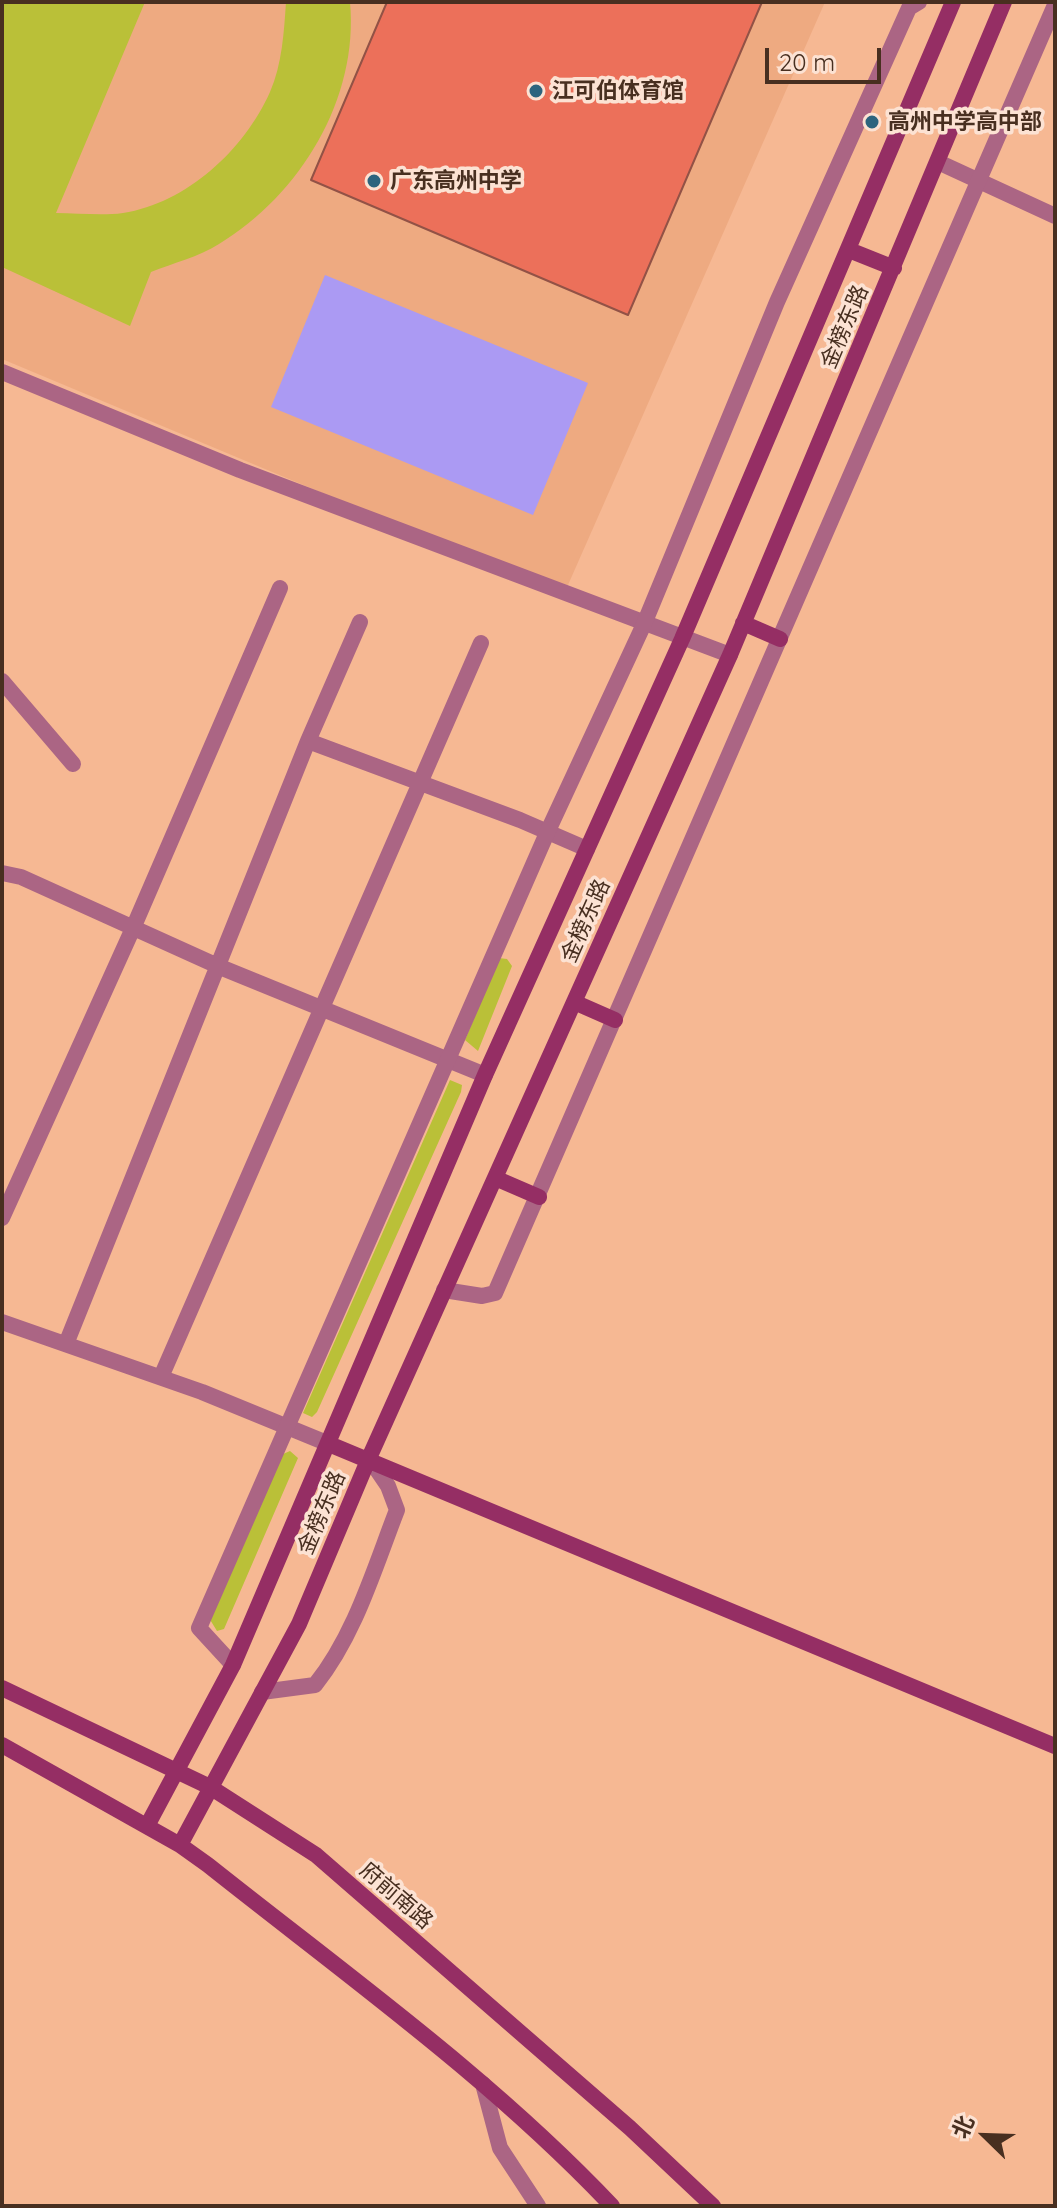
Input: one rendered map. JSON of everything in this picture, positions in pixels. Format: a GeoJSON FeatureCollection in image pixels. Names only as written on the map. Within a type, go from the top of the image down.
{"type":"FeatureCollection","features":[{"type":"Feature","properties":{"kind":"street"},"geometry":{"type":"LineString","coordinates":[[233,1665],[199,1628],[447,1058],[644,624],[777,302],[909,8],[919,2]]}},
{"type":"Feature","properties":{"kind":"street","name":"金榜东路"},"geometry":{"type":"LineString","coordinates":[[147,1826],[233,1665],[485,1075],[682,639],[953,2]]}},
{"type":"Feature","properties":{"kind":"street","name":"金榜东路"},"geometry":{"type":"LineString","coordinates":[[180,1845],[299,1624],[369,1458],[730,655],[1004,2]]}},
{"type":"Feature","properties":{"kind":"street"},"geometry":{"type":"LineString","coordinates":[[444,1290],[482,1296],[495,1293],[1055,5]]}},
{"type":"Feature","properties":{"kind":"street"},"geometry":{"type":"LineString","coordinates":[[938,162],[1055,216]]}},
{"type":"Feature","properties":{"kind":"street"},"geometry":{"type":"LineString","coordinates":[[849,250],[894,268]]}},
{"type":"Feature","properties":{"kind":"street"},"geometry":{"type":"LineString","coordinates":[[2,372],[240,470],[730,655]]}},
{"type":"Feature","properties":{"kind":"street"},"geometry":{"type":"LineString","coordinates":[[2,1218],[134,926],[280,588]]}},
{"type":"Feature","properties":{"kind":"street"},"geometry":{"type":"LineString","coordinates":[[66,1344],[91,1274],[220,967],[308,741],[360,622]]}},
{"type":"Feature","properties":{"kind":"street"},"geometry":{"type":"LineString","coordinates":[[743,623],[780,639]]}},
{"type":"Feature","properties":{"kind":"street"},"geometry":{"type":"LineString","coordinates":[[161,1377],[481,643]]}},
{"type":"Feature","properties":{"kind":"street"},"geometry":{"type":"LineString","coordinates":[[2,681],[73,764]]}},
{"type":"Feature","properties":{"kind":"street"},"geometry":{"type":"LineString","coordinates":[[308,741],[587,849]]}},
{"type":"Feature","properties":{"kind":"street"},"geometry":{"type":"LineString","coordinates":[[2,873],[21,877],[220,967],[485,1075]]}},
{"type":"Feature","properties":{"kind":"street"},"geometry":{"type":"LineString","coordinates":[[574,1002],[615,1020]]}},
{"type":"Feature","properties":{"kind":"street"},"geometry":{"type":"LineString","coordinates":[[495,1178],[539,1197]]}},
{"type":"Feature","properties":{"kind":"street"},"geometry":{"type":"LineString","coordinates":[[2,1322],[161,1377],[369,1458],[1055,1746]]}},
{"type":"Feature","properties":{"kind":"street"},"geometry":{"type":"LineString","coordinates":[[262,1692],[315,1685],[332,1664],[362,1600],[397,1510],[388,1486],[369,1458]]}},
{"type":"Feature","properties":{"kind":"street","name":"府前南路"},"geometry":{"type":"LineString","coordinates":[[2,1688],[210,1787],[316,1855],[630,2128],[713,2206]]}},
{"type":"Feature","properties":{"kind":"street"},"geometry":{"type":"LineString","coordinates":[[2,1745],[180,1845],[483,2084],[556,2147],[612,2206]]}},
{"type":"Feature","properties":{"kind":"street"},"geometry":{"type":"LineString","coordinates":[[483,2084],[500,2148],[538,2206]]}},
{"type":"Feature","properties":{"kind":"shaded area","name":"广东高州中学"},"geometry":{"type":"Polygon","coordinates":[[[2,2],[825,2],[564,594],[2,359],[2,2]]]}},
{"type":"Feature","properties":{"kind":"shaded area"},"geometry":{"type":"Polygon","coordinates":[[[2,2],[145,2],[56,213],[115,214],[147,207],[191,186],[211,170],[245,134],[270,92],[280,60],[286,2],[350,2],[350,38],[345,74],[334,108],[318,141],[275,199],[248,224],[211,249],[151,272],[130,326],[2,267],[2,2]]]}},
{"type":"Feature","properties":{"kind":"shaded area"},"geometry":{"type":"Polygon","coordinates":[[[325,275],[588,383],[533,515],[271,407],[325,275]]]}},
{"type":"Feature","properties":{"kind":"shaded area"},"geometry":{"type":"Polygon","coordinates":[[[499,958],[507,959],[512,966],[478,1051],[465,1040],[499,958]]]}},
{"type":"Feature","properties":{"kind":"shaded area"},"geometry":{"type":"Polygon","coordinates":[[[450,1080],[462,1085],[461,1092],[317,1412],[312,1417],[303,1413],[450,1080]]]}},
{"type":"Feature","properties":{"kind":"shaded area"},"geometry":{"type":"Polygon","coordinates":[[[290,1451],[298,1458],[224,1629],[217,1631],[209,1618],[283,1454],[290,1451]]]}},
{"type":"Feature","properties":{"kind":"building","name":"江可伯体育馆"},"geometry":{"type":"Polygon","coordinates":[[[387,2],[762,2],[628,315],[311,180],[387,2]]]}},
{"type":"Feature","properties":{"kind":"place","name":"江可伯体育馆"},"geometry":{"type":"Point","coordinates":[536,91]}},
{"type":"Feature","properties":{"kind":"place","name":"高州中学高中部"},"geometry":{"type":"Point","coordinates":[872,122]}},
{"type":"Feature","properties":{"kind":"place","name":"广东高州中学"},"geometry":{"type":"Point","coordinates":[374,181]}}]}
